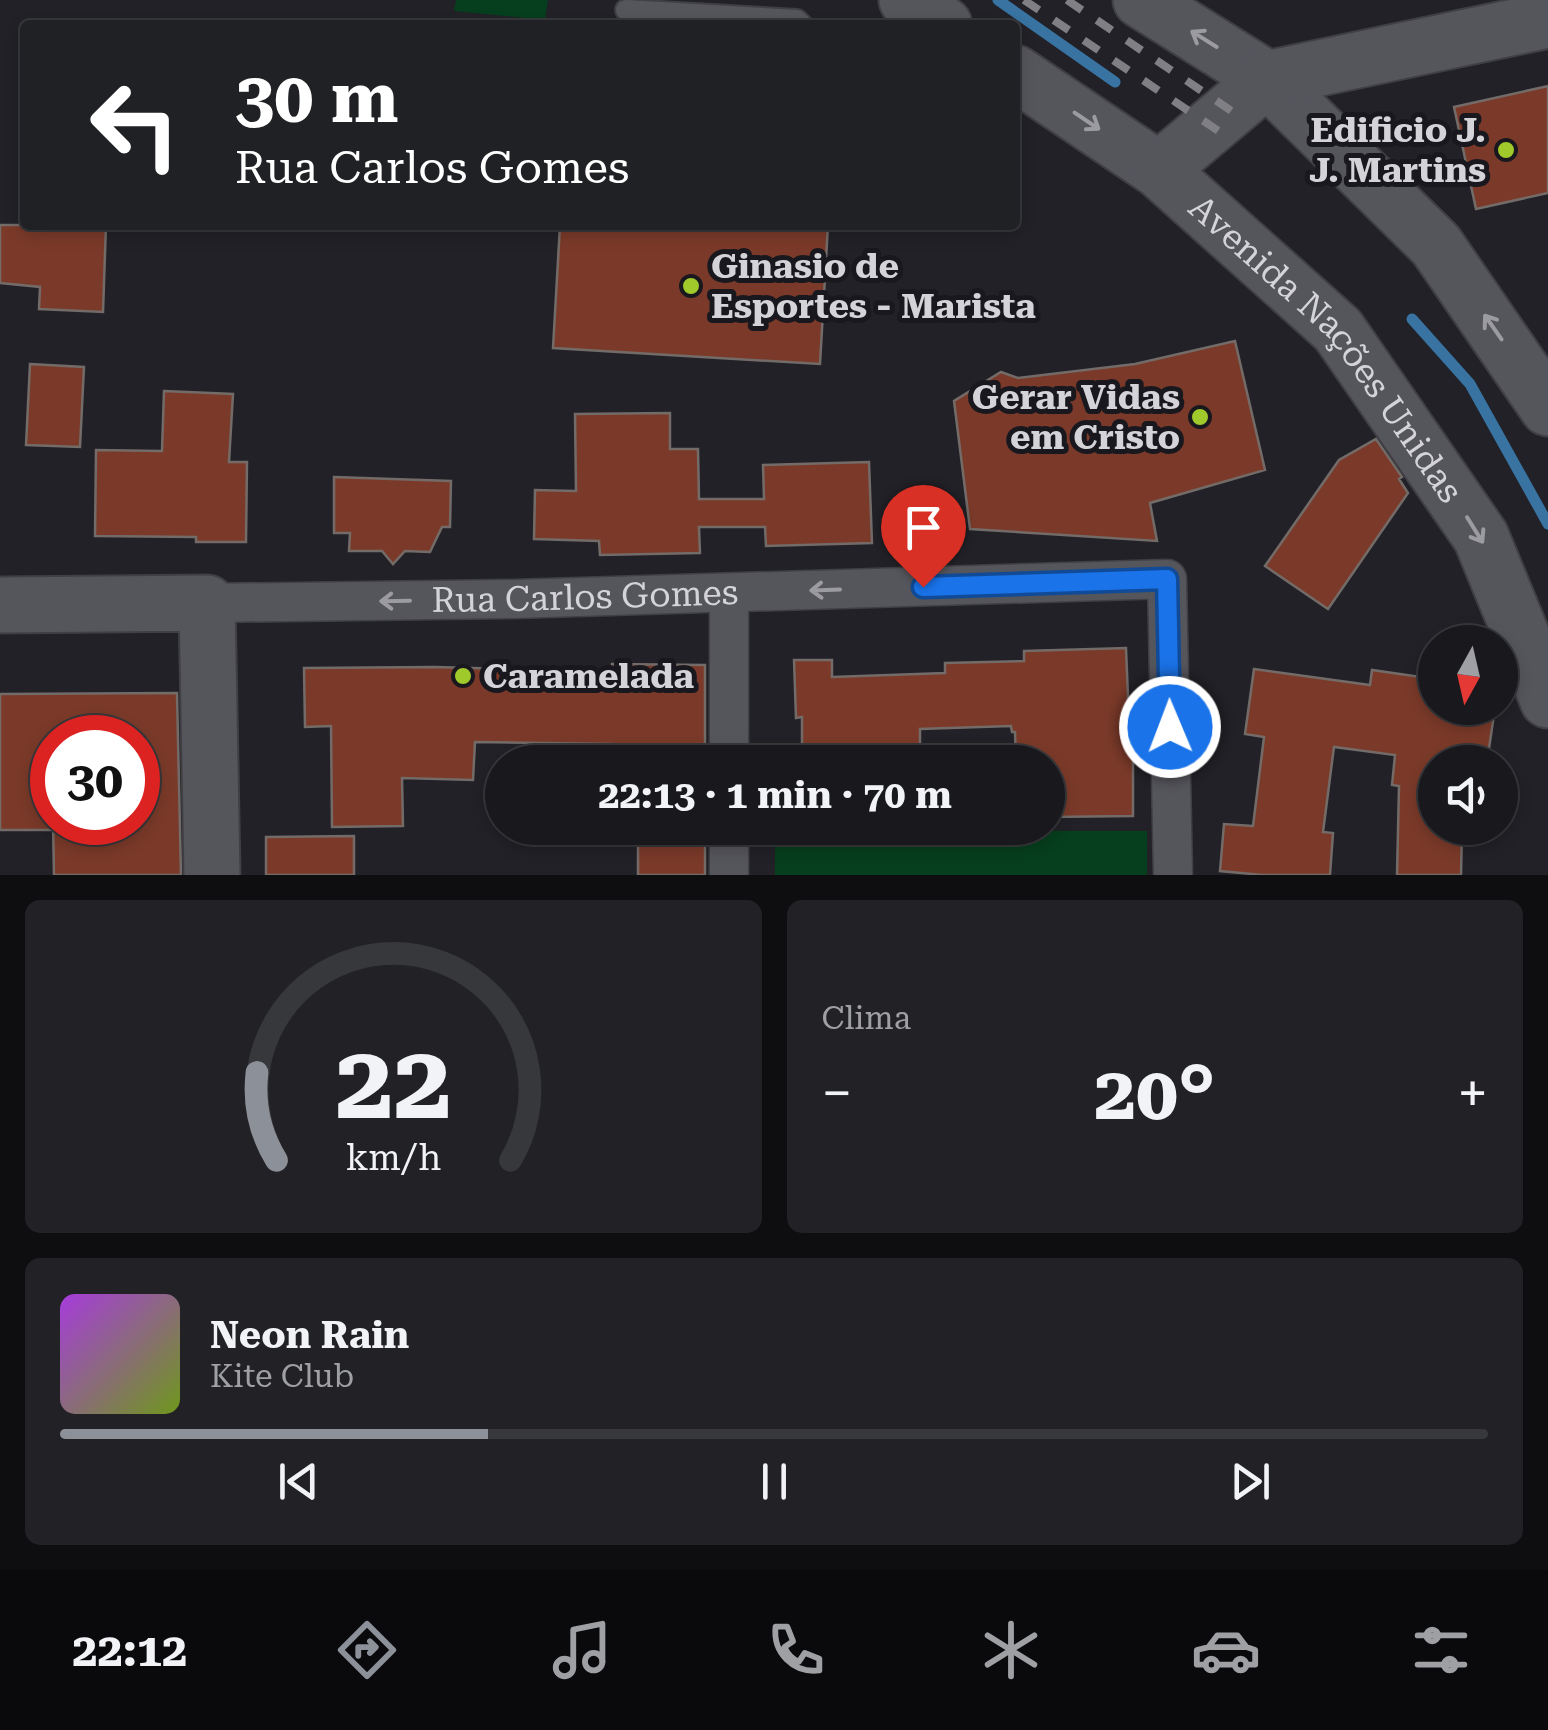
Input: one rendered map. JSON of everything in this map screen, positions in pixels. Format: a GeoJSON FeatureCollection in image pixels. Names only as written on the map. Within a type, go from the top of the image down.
{"type":"FeatureCollection","features":[{"type":"Feature","properties":{"kind":"main road"},"geometry":{"type":"LineString","coordinates":[[907,0],[937,20]]}},
{"type":"Feature","properties":{"kind":"main road"},"geometry":{"type":"LineString","coordinates":[[1141,0],[1266,78],[1436,244],[1548,408]]}},
{"type":"Feature","properties":{"kind":"main road"},"geometry":{"type":"LineString","coordinates":[[1159,170],[1266,78],[1548,20]]}},
{"type":"Feature","properties":{"kind":"main road","name":"Avenida Nações Unidas"},"geometry":{"type":"LineString","coordinates":[[1020,76],[1159,170],[1338,330],[1481,537],[1548,700]]}},
{"type":"Feature","properties":{"kind":"main road"},"geometry":{"type":"LineString","coordinates":[[206,603],[212,875]]}},
{"type":"Feature","properties":{"kind":"main road","name":"Rua Carlos Gomes"},"geometry":{"type":"LineString","coordinates":[[0,605],[206,603]]}},
{"type":"Feature","properties":{"kind":"street","name":"Rua Carlos Gomes"},"geometry":{"type":"LineString","coordinates":[[206,603],[514,600],[1167,579],[1173,875]]}},
{"type":"Feature","properties":{"kind":"street"},"geometry":{"type":"LineString","coordinates":[[729,592],[730,745]]}},
{"type":"Feature","properties":{"kind":"street"},"geometry":{"type":"LineString","coordinates":[[730,845],[730,875]]}},
{"type":"Feature","properties":{"kind":"lane"},"geometry":{"type":"LineString","coordinates":[[626,10],[797,20]]}},
{"type":"Feature","properties":{"kind":"green space"},"geometry":{"type":"Polygon","coordinates":[[[456,0],[548,0],[545,20],[454,11],[456,0]]]}},
{"type":"Feature","properties":{"kind":"green space"},"geometry":{"type":"Polygon","coordinates":[[[1065,831],[1147,831],[1147,875],[775,875],[775,845],[1065,845],[1065,831]]]}},
{"type":"Feature","properties":{"kind":"building","name":"Edificio J. J. Martins"},"geometry":{"type":"Polygon","coordinates":[[[1548,86],[1548,193],[1476,209],[1454,107],[1548,86]]]}},
{"type":"Feature","properties":{"kind":"building"},"geometry":{"type":"Polygon","coordinates":[[[0,225],[20,225],[20,230],[106,230],[103,312],[39,309],[40,287],[0,283],[0,225]]]}},
{"type":"Feature","properties":{"kind":"building","name":"Ginasio de Esportes - Marista"},"geometry":{"type":"Polygon","coordinates":[[[560,230],[828,230],[820,364],[553,348],[560,230]]]}},
{"type":"Feature","properties":{"kind":"building"},"geometry":{"type":"Polygon","coordinates":[[[1235,341],[1265,470],[1150,503],[1157,541],[970,529],[954,401],[1001,372],[1018,378],[1135,364],[1235,341]]]}},
{"type":"Feature","properties":{"kind":"building"},"geometry":{"type":"Polygon","coordinates":[[[30,364],[84,367],[80,447],[26,445],[30,364]]]}},
{"type":"Feature","properties":{"kind":"building"},"geometry":{"type":"Polygon","coordinates":[[[164,391],[233,394],[229,462],[247,462],[246,542],[196,542],[196,537],[95,536],[96,450],[162,451],[164,391]]]}},
{"type":"Feature","properties":{"kind":"building"},"geometry":{"type":"Polygon","coordinates":[[[670,413],[670,449],[698,449],[699,499],[764,499],[763,465],[869,462],[872,543],[766,546],[765,527],[699,527],[700,553],[600,555],[599,541],[534,539],[535,490],[576,491],[575,414],[670,413]]]}},
{"type":"Feature","properties":{"kind":"building"},"geometry":{"type":"Polygon","coordinates":[[[1376,439],[1408,493],[1328,609],[1265,566],[1339,460],[1376,439]]]}},
{"type":"Feature","properties":{"kind":"building"},"geometry":{"type":"Polygon","coordinates":[[[334,477],[451,481],[450,527],[442,527],[430,552],[405,551],[393,564],[382,551],[349,551],[350,533],[334,533],[334,477]]]}},
{"type":"Feature","properties":{"kind":"building"},"geometry":{"type":"Polygon","coordinates":[[[1126,648],[1133,816],[1065,817],[1065,745],[1015,745],[1011,726],[920,729],[920,745],[802,745],[802,717],[796,718],[794,660],[832,660],[832,677],[945,673],[945,663],[1024,661],[1024,651],[1126,648]]]}},
{"type":"Feature","properties":{"kind":"building"},"geometry":{"type":"Polygon","coordinates":[[[612,664],[705,665],[705,745],[475,742],[473,780],[402,778],[403,826],[332,827],[331,726],[305,727],[304,668],[612,672],[612,664]]]}},
{"type":"Feature","properties":{"kind":"building"},"geometry":{"type":"Polygon","coordinates":[[[1254,669],[1370,685],[1372,670],[1418,677],[1418,725],[1492,725],[1490,745],[1418,745],[1418,845],[1462,845],[1461,875],[1397,875],[1399,786],[1392,785],[1395,755],[1334,747],[1323,832],[1333,833],[1330,875],[1220,871],[1224,824],[1253,826],[1264,737],[1245,734],[1254,669]]]}},
{"type":"Feature","properties":{"kind":"building"},"geometry":{"type":"Polygon","coordinates":[[[177,693],[181,875],[54,875],[53,845],[160,845],[160,715],[30,715],[30,830],[0,830],[0,694],[177,693]]]}},
{"type":"Feature","properties":{"kind":"building"},"geometry":{"type":"Polygon","coordinates":[[[354,836],[354,875],[266,875],[266,837],[354,836]]]}},
{"type":"Feature","properties":{"kind":"building"},"geometry":{"type":"Polygon","coordinates":[[[638,845],[705,845],[705,875],[638,875],[638,845]]]}},
{"type":"Feature","properties":{"kind":"waterway"},"geometry":{"type":"LineString","coordinates":[[998,0],[1115,82]]}},
{"type":"Feature","properties":{"kind":"waterway"},"geometry":{"type":"LineString","coordinates":[[1412,319],[1470,384],[1548,524]]}},
{"type":"Feature","properties":{"kind":"railway"},"geometry":{"type":"LineString","coordinates":[[1024,0],[1223,134]]}},
{"type":"Feature","properties":{"kind":"railway"},"geometry":{"type":"LineString","coordinates":[[1067,0],[1236,114]]}},
{"type":"Feature","properties":{"kind":"place","name":"Edificio J. J. Martins"},"geometry":{"type":"Point","coordinates":[1506,150]}},
{"type":"Feature","properties":{"kind":"place","name":"Ginasio de Esportes - Marista"},"geometry":{"type":"Point","coordinates":[691,286]}},
{"type":"Feature","properties":{"kind":"place","name":"Gerar Vidas em Cristo"},"geometry":{"type":"Point","coordinates":[1200,417]}},
{"type":"Feature","properties":{"kind":"place","name":"Caramelada"},"geometry":{"type":"Point","coordinates":[463,676]}},
{"type":"Feature","properties":{"kind":"route"},"geometry":{"type":"LineString","coordinates":[[923,587],[1167,579],[1170,727]]}}]}
